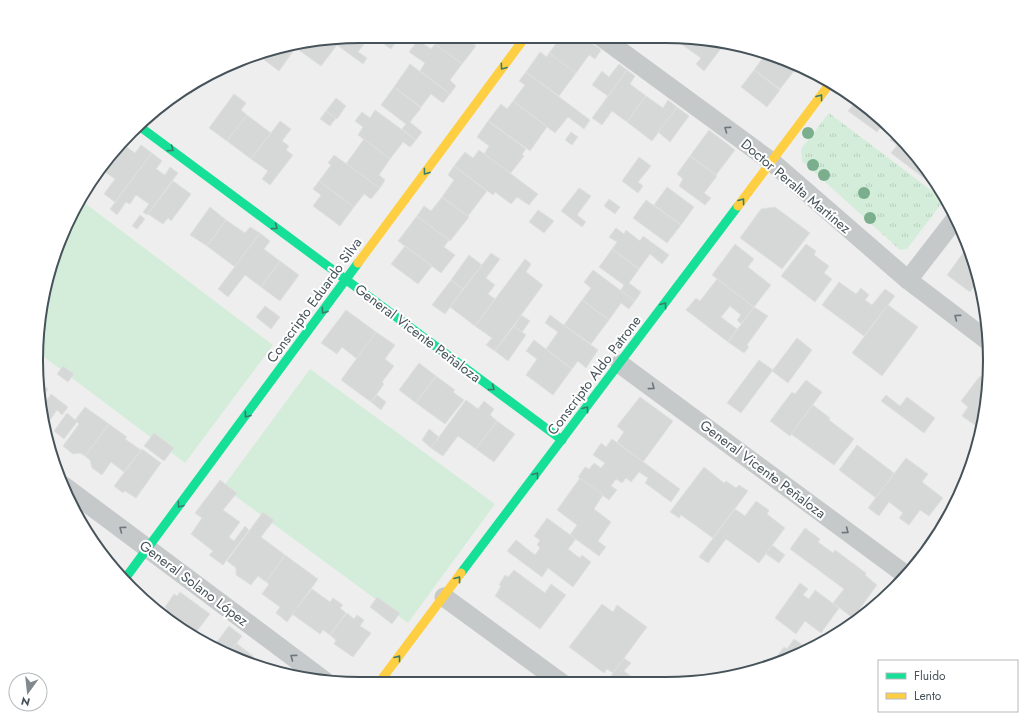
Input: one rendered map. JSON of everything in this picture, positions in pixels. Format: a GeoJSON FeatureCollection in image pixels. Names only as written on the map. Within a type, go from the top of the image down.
{"type":"FeatureCollection","features":[{"type":"Feature","properties":{"kind":"street","name":"Conscripto Eduardo Silva"},"geometry":{"type":"LineString","coordinates":[[128,575],[521,43]]}},
{"type":"Feature","properties":{"kind":"street","name":"Doctor Peralta Martínez"},"geometry":{"type":"LineString","coordinates":[[610,43],[772,162],[908,280],[982,336]]}},
{"type":"Feature","properties":{"kind":"street","name":"Conscripto Aldo Patrone"},"geometry":{"type":"LineString","coordinates":[[383,677],[828,87]]}},
{"type":"Feature","properties":{"kind":"street","name":"General Vicente Peñaloza"},"geometry":{"type":"LineString","coordinates":[[143,129],[562,440]]}},
{"type":"Feature","properties":{"kind":"street"},"geometry":{"type":"LineString","coordinates":[[908,280],[952,224]]}},
{"type":"Feature","properties":{"kind":"street","name":"General Vicente Peñaloza"},"geometry":{"type":"LineString","coordinates":[[620,364],[901,572]]}},
{"type":"Feature","properties":{"kind":"street","name":"General Solano López"},"geometry":{"type":"LineString","coordinates":[[72,492],[316,674]]}},
{"type":"Feature","properties":{"kind":"street"},"geometry":{"type":"LineString","coordinates":[[444,597],[553,677]]}},
{"type":"Feature","properties":{"kind":"green space"},"geometry":{"type":"Polygon","coordinates":[[[829,113],[936,194],[942,203],[907,249],[900,250],[802,161],[801,149],[829,113]]]}},
{"type":"Feature","properties":{"kind":"green space"},"geometry":{"type":"Polygon","coordinates":[[[84,203],[273,345],[185,463],[43,356],[46,319],[54,278],[67,239],[84,203]]]}},
{"type":"Feature","properties":{"kind":"green space"},"geometry":{"type":"Polygon","coordinates":[[[310,369],[495,504],[408,623],[223,487],[310,369]]]}},
{"type":"Feature","properties":{"kind":"building"},"geometry":{"type":"Polygon","coordinates":[[[365,43],[358,52],[367,58],[363,64],[337,45],[365,43]]]}},
{"type":"Feature","properties":{"kind":"building"},"geometry":{"type":"Polygon","coordinates":[[[382,43],[395,43],[391,49],[382,43]]]}},
{"type":"Feature","properties":{"kind":"building"},"geometry":{"type":"Polygon","coordinates":[[[416,43],[422,43],[431,49],[435,44],[462,64],[450,80],[456,86],[450,94],[420,71],[425,63],[409,52],[416,43]]]}},
{"type":"Feature","properties":{"kind":"building"},"geometry":{"type":"Polygon","coordinates":[[[475,43],[474,45],[476,46],[462,64],[435,44],[475,43]]]}},
{"type":"Feature","properties":{"kind":"building"},"geometry":{"type":"Polygon","coordinates":[[[557,43],[592,43],[601,50],[595,59],[589,55],[576,73],[549,53],[557,43]]]}},
{"type":"Feature","properties":{"kind":"building"},"geometry":{"type":"Polygon","coordinates":[[[687,44],[721,48],[704,71],[696,64],[701,58],[684,46],[687,44]]]}},
{"type":"Feature","properties":{"kind":"building"},"geometry":{"type":"Polygon","coordinates":[[[337,45],[321,66],[298,49],[337,45]]]}},
{"type":"Feature","properties":{"kind":"building"},"geometry":{"type":"Polygon","coordinates":[[[294,50],[279,71],[263,59],[294,50]]]}},
{"type":"Feature","properties":{"kind":"building"},"geometry":{"type":"Polygon","coordinates":[[[540,52],[547,57],[549,53],[576,73],[559,96],[526,72],[540,52]]]}},
{"type":"Feature","properties":{"kind":"building"},"geometry":{"type":"Polygon","coordinates":[[[762,58],[794,71],[780,89],[754,70],[762,58]]]}},
{"type":"Feature","properties":{"kind":"building"},"geometry":{"type":"Polygon","coordinates":[[[410,64],[450,94],[443,103],[431,94],[421,107],[394,87],[410,64]]]}},
{"type":"Feature","properties":{"kind":"building"},"geometry":{"type":"Polygon","coordinates":[[[619,64],[627,70],[608,96],[592,85],[602,71],[609,77],[619,64]]]}},
{"type":"Feature","properties":{"kind":"building"},"geometry":{"type":"Polygon","coordinates":[[[627,70],[635,76],[630,84],[646,96],[627,122],[612,111],[602,125],[592,118],[627,70]]]}},
{"type":"Feature","properties":{"kind":"building"},"geometry":{"type":"Polygon","coordinates":[[[754,70],[780,90],[767,107],[741,87],[754,70]]]}},
{"type":"Feature","properties":{"kind":"building"},"geometry":{"type":"Polygon","coordinates":[[[526,72],[590,120],[584,129],[568,117],[555,133],[513,101],[525,85],[519,81],[526,72]]]}},
{"type":"Feature","properties":{"kind":"building"},"geometry":{"type":"Polygon","coordinates":[[[394,87],[421,108],[410,122],[422,132],[416,140],[402,129],[406,124],[381,105],[394,87]]]}},
{"type":"Feature","properties":{"kind":"building"},"geometry":{"type":"Polygon","coordinates":[[[234,94],[246,103],[241,110],[247,115],[227,141],[209,128],[234,94]]]}},
{"type":"Feature","properties":{"kind":"building"},"geometry":{"type":"Polygon","coordinates":[[[646,96],[663,108],[668,100],[677,107],[652,141],[627,122],[646,96]]]}},
{"type":"Feature","properties":{"kind":"building"},"geometry":{"type":"Polygon","coordinates":[[[336,98],[346,106],[337,119],[326,111],[336,98]]]}},
{"type":"Feature","properties":{"kind":"building"},"geometry":{"type":"Polygon","coordinates":[[[513,101],[547,127],[530,151],[488,121],[501,104],[507,109],[513,101]]]}},
{"type":"Feature","properties":{"kind":"building"},"geometry":{"type":"Polygon","coordinates":[[[853,105],[880,127],[877,132],[848,111],[853,105]]]}},
{"type":"Feature","properties":{"kind":"building"},"geometry":{"type":"Polygon","coordinates":[[[677,107],[689,116],[670,142],[658,132],[677,107]]]}},
{"type":"Feature","properties":{"kind":"building"},"geometry":{"type":"Polygon","coordinates":[[[375,110],[416,140],[410,147],[403,142],[390,159],[358,135],[363,127],[355,121],[362,112],[370,118],[375,110]]]}},
{"type":"Feature","properties":{"kind":"building"},"geometry":{"type":"Polygon","coordinates":[[[326,111],[336,118],[330,126],[320,119],[326,111]]]}},
{"type":"Feature","properties":{"kind":"building"},"geometry":{"type":"Polygon","coordinates":[[[247,115],[271,133],[251,159],[227,141],[247,115]]]}},
{"type":"Feature","properties":{"kind":"building"},"geometry":{"type":"Polygon","coordinates":[[[280,121],[291,129],[282,141],[289,146],[286,150],[293,155],[270,185],[262,179],[268,171],[251,159],[280,121]]]}},
{"type":"Feature","properties":{"kind":"building"},"geometry":{"type":"Polygon","coordinates":[[[488,121],[526,149],[522,154],[524,156],[510,174],[484,154],[489,146],[477,137],[488,121]]]}},
{"type":"Feature","properties":{"kind":"building"},"geometry":{"type":"Polygon","coordinates":[[[709,130],[735,150],[716,175],[690,156],[709,130]]]}},
{"type":"Feature","properties":{"kind":"building"},"geometry":{"type":"Polygon","coordinates":[[[571,132],[578,137],[572,145],[565,140],[571,132]]]}},
{"type":"Feature","properties":{"kind":"building"},"geometry":{"type":"Polygon","coordinates":[[[892,138],[898,144],[897,145],[890,140],[892,138]]]}},
{"type":"Feature","properties":{"kind":"building"},"geometry":{"type":"Polygon","coordinates":[[[364,139],[390,159],[379,175],[385,180],[380,188],[346,164],[364,139]]]}},
{"type":"Feature","properties":{"kind":"building"},"geometry":{"type":"Polygon","coordinates":[[[898,144],[928,181],[891,153],[898,144]]]}},
{"type":"Feature","properties":{"kind":"building"},"geometry":{"type":"Polygon","coordinates":[[[141,145],[152,153],[115,202],[104,194],[115,179],[105,172],[126,147],[135,153],[141,145]]]}},
{"type":"Feature","properties":{"kind":"building"},"geometry":{"type":"Polygon","coordinates":[[[479,150],[538,194],[529,205],[517,197],[511,204],[495,192],[493,195],[454,166],[465,152],[473,158],[479,150]]]}},
{"type":"Feature","properties":{"kind":"building"},"geometry":{"type":"Polygon","coordinates":[[[152,153],[162,161],[156,169],[165,175],[170,167],[178,173],[147,215],[143,212],[149,204],[136,195],[130,204],[126,202],[117,215],[110,209],[152,153]]]}},
{"type":"Feature","properties":{"kind":"building"},"geometry":{"type":"Polygon","coordinates":[[[334,155],[380,188],[371,199],[364,194],[354,207],[319,181],[331,165],[328,163],[334,155]]]}},
{"type":"Feature","properties":{"kind":"building"},"geometry":{"type":"Polygon","coordinates":[[[690,156],[717,176],[704,193],[711,198],[705,205],[679,186],[683,179],[677,174],[690,156]]]}},
{"type":"Feature","properties":{"kind":"building"},"geometry":{"type":"Polygon","coordinates":[[[639,157],[651,166],[638,182],[643,186],[638,193],[622,181],[639,157]]]}},
{"type":"Feature","properties":{"kind":"building"},"geometry":{"type":"Polygon","coordinates":[[[454,166],[487,191],[468,216],[442,197],[454,180],[448,175],[454,166]]]}},
{"type":"Feature","properties":{"kind":"building"},"geometry":{"type":"Polygon","coordinates":[[[173,181],[191,194],[171,221],[168,218],[163,224],[148,214],[173,181]]]}},
{"type":"Feature","properties":{"kind":"building"},"geometry":{"type":"Polygon","coordinates":[[[319,181],[354,207],[340,226],[313,206],[321,195],[313,189],[319,181]]]}},
{"type":"Feature","properties":{"kind":"building"},"geometry":{"type":"Polygon","coordinates":[[[667,187],[694,207],[681,225],[654,205],[667,187]]]}},
{"type":"Feature","properties":{"kind":"building"},"geometry":{"type":"Polygon","coordinates":[[[579,188],[591,196],[577,215],[586,222],[582,227],[561,211],[579,188]]]}},
{"type":"Feature","properties":{"kind":"building"},"geometry":{"type":"Polygon","coordinates":[[[442,197],[469,217],[450,241],[417,216],[424,206],[431,211],[442,197]]]}},
{"type":"Feature","properties":{"kind":"building"},"geometry":{"type":"Polygon","coordinates":[[[609,199],[620,207],[615,214],[604,206],[609,199]]]}},
{"type":"Feature","properties":{"kind":"building"},"geometry":{"type":"Polygon","coordinates":[[[646,200],[681,225],[667,243],[633,218],[646,200]]]}},
{"type":"Feature","properties":{"kind":"building"},"geometry":{"type":"Polygon","coordinates":[[[210,207],[226,220],[207,246],[190,235],[210,207]]]}},
{"type":"Feature","properties":{"kind":"building"},"geometry":{"type":"Polygon","coordinates":[[[775,207],[810,233],[782,269],[740,238],[761,209],[775,207]]]}},
{"type":"Feature","properties":{"kind":"building"},"geometry":{"type":"Polygon","coordinates":[[[538,210],[554,221],[544,233],[529,222],[538,210]]]}},
{"type":"Feature","properties":{"kind":"building"},"geometry":{"type":"Polygon","coordinates":[[[140,215],[145,219],[137,229],[132,226],[140,215]]]}},
{"type":"Feature","properties":{"kind":"building"},"geometry":{"type":"Polygon","coordinates":[[[417,216],[449,240],[444,247],[455,255],[441,273],[398,241],[417,216]]]}},
{"type":"Feature","properties":{"kind":"building"},"geometry":{"type":"Polygon","coordinates":[[[226,220],[245,233],[250,227],[260,233],[235,267],[207,246],[226,220]]]}},
{"type":"Feature","properties":{"kind":"building"},"geometry":{"type":"Polygon","coordinates":[[[616,228],[624,234],[626,230],[640,241],[643,236],[669,255],[662,264],[650,254],[639,269],[612,249],[617,242],[609,237],[616,228]]]}},
{"type":"Feature","properties":{"kind":"building"},"geometry":{"type":"Polygon","coordinates":[[[260,233],[270,241],[264,249],[280,261],[261,287],[245,275],[228,297],[218,289],[260,233]]]}},
{"type":"Feature","properties":{"kind":"building"},"geometry":{"type":"Polygon","coordinates":[[[735,244],[754,259],[748,267],[771,285],[754,307],[712,275],[735,244]]]}},
{"type":"Feature","properties":{"kind":"building"},"geometry":{"type":"Polygon","coordinates":[[[806,244],[816,251],[814,255],[829,266],[824,273],[832,279],[815,302],[781,276],[806,244]]]}},
{"type":"Feature","properties":{"kind":"building"},"geometry":{"type":"Polygon","coordinates":[[[405,246],[432,266],[418,284],[391,264],[405,246]]]}},
{"type":"Feature","properties":{"kind":"building"},"geometry":{"type":"Polygon","coordinates":[[[612,249],[639,269],[629,283],[641,292],[635,301],[620,291],[624,285],[599,267],[612,249]]]}},
{"type":"Feature","properties":{"kind":"building"},"geometry":{"type":"Polygon","coordinates":[[[964,252],[974,286],[970,292],[947,275],[964,252]]]}},
{"type":"Feature","properties":{"kind":"building"},"geometry":{"type":"Polygon","coordinates":[[[491,253],[500,259],[486,278],[495,285],[488,294],[495,299],[475,326],[450,307],[491,253]]]}},
{"type":"Feature","properties":{"kind":"building"},"geometry":{"type":"Polygon","coordinates":[[[469,255],[482,265],[463,289],[451,280],[469,255]]]}},
{"type":"Feature","properties":{"kind":"building"},"geometry":{"type":"Polygon","coordinates":[[[525,259],[531,264],[526,272],[543,285],[495,351],[486,345],[492,338],[475,326],[525,259]]]}},
{"type":"Feature","properties":{"kind":"building"},"geometry":{"type":"Polygon","coordinates":[[[280,261],[299,275],[280,301],[261,287],[280,261]]]}},
{"type":"Feature","properties":{"kind":"building"},"geometry":{"type":"Polygon","coordinates":[[[593,270],[635,301],[629,309],[621,303],[609,320],[582,300],[591,288],[584,282],[593,270]]]}},
{"type":"Feature","properties":{"kind":"building"},"geometry":{"type":"Polygon","coordinates":[[[717,279],[754,307],[741,324],[737,320],[741,315],[730,306],[721,317],[737,329],[728,342],[686,310],[696,298],[700,301],[717,279]]]}},
{"type":"Feature","properties":{"kind":"building"},"geometry":{"type":"Polygon","coordinates":[[[451,280],[463,289],[445,314],[432,305],[451,280]]]}},
{"type":"Feature","properties":{"kind":"building"},"geometry":{"type":"Polygon","coordinates":[[[839,282],[856,294],[861,288],[869,295],[865,300],[872,305],[885,289],[895,296],[864,336],[822,305],[839,282]]]}},
{"type":"Feature","properties":{"kind":"building"},"geometry":{"type":"Polygon","coordinates":[[[582,300],[609,320],[591,344],[564,325],[582,300]]]}},
{"type":"Feature","properties":{"kind":"building"},"geometry":{"type":"Polygon","coordinates":[[[888,305],[918,327],[882,376],[852,353],[888,305]]]}},
{"type":"Feature","properties":{"kind":"building"},"geometry":{"type":"Polygon","coordinates":[[[265,306],[280,317],[271,329],[256,317],[265,306]]]}},
{"type":"Feature","properties":{"kind":"building"},"geometry":{"type":"Polygon","coordinates":[[[754,307],[768,316],[747,345],[749,347],[744,353],[728,342],[754,307]]]}},
{"type":"Feature","properties":{"kind":"building"},"geometry":{"type":"Polygon","coordinates":[[[346,310],[376,332],[357,359],[342,347],[337,354],[321,343],[346,310]]]}},
{"type":"Feature","properties":{"kind":"building"},"geometry":{"type":"Polygon","coordinates":[[[521,315],[530,321],[522,332],[514,326],[521,315]]]}},
{"type":"Feature","properties":{"kind":"building"},"geometry":{"type":"Polygon","coordinates":[[[550,315],[598,350],[586,368],[578,361],[572,369],[546,349],[558,332],[545,323],[550,315]]]}},
{"type":"Feature","properties":{"kind":"building"},"geometry":{"type":"Polygon","coordinates":[[[514,326],[526,335],[508,361],[495,351],[514,326]]]}},
{"type":"Feature","properties":{"kind":"building"},"geometry":{"type":"Polygon","coordinates":[[[376,332],[395,345],[385,359],[394,366],[382,382],[384,384],[371,402],[341,380],[376,332]]]}},
{"type":"Feature","properties":{"kind":"building"},"geometry":{"type":"Polygon","coordinates":[[[797,338],[812,350],[788,383],[772,371],[797,338]]]}},
{"type":"Feature","properties":{"kind":"building"},"geometry":{"type":"Polygon","coordinates":[[[534,340],[572,369],[553,395],[526,375],[537,359],[526,351],[534,340]]]}},
{"type":"Feature","properties":{"kind":"building"},"geometry":{"type":"Polygon","coordinates":[[[759,360],[773,370],[741,413],[727,403],[759,360]]]}},
{"type":"Feature","properties":{"kind":"building"},"geometry":{"type":"Polygon","coordinates":[[[419,363],[436,376],[416,403],[399,390],[419,363]]]}},
{"type":"Feature","properties":{"kind":"building"},"geometry":{"type":"Polygon","coordinates":[[[63,366],[74,374],[68,382],[57,374],[63,366]]]}},
{"type":"Feature","properties":{"kind":"building"},"geometry":{"type":"Polygon","coordinates":[[[436,376],[455,390],[453,392],[464,400],[445,424],[416,403],[436,376]]]}},
{"type":"Feature","properties":{"kind":"building"},"geometry":{"type":"Polygon","coordinates":[[[980,376],[982,378],[976,426],[962,416],[968,407],[961,401],[980,376]]]}},
{"type":"Feature","properties":{"kind":"building"},"geometry":{"type":"Polygon","coordinates":[[[806,380],[822,392],[790,436],[770,421],[792,392],[795,394],[806,380]]]}},
{"type":"Feature","properties":{"kind":"building"},"geometry":{"type":"Polygon","coordinates":[[[45,387],[48,389],[45,393],[45,387]]]}},
{"type":"Feature","properties":{"kind":"building"},"geometry":{"type":"Polygon","coordinates":[[[51,394],[68,407],[62,415],[57,410],[49,421],[46,399],[47,400],[51,394]]]}},
{"type":"Feature","properties":{"kind":"building"},"geometry":{"type":"Polygon","coordinates":[[[377,395],[386,402],[381,410],[371,402],[377,395]]]}},
{"type":"Feature","properties":{"kind":"building"},"geometry":{"type":"Polygon","coordinates":[[[886,395],[900,406],[907,397],[935,418],[924,433],[881,401],[886,395]]]}},
{"type":"Feature","properties":{"kind":"building"},"geometry":{"type":"Polygon","coordinates":[[[640,397],[673,421],[643,462],[617,442],[624,432],[617,426],[640,397]]]}},
{"type":"Feature","properties":{"kind":"building"},"geometry":{"type":"Polygon","coordinates":[[[466,400],[478,409],[484,401],[494,409],[490,415],[497,421],[476,449],[458,436],[443,456],[431,448],[466,400]]]}},
{"type":"Feature","properties":{"kind":"building"},"geometry":{"type":"Polygon","coordinates":[[[813,405],[830,418],[829,420],[854,439],[834,465],[791,434],[813,405]]]}},
{"type":"Feature","properties":{"kind":"building"},"geometry":{"type":"Polygon","coordinates":[[[85,407],[109,424],[85,456],[80,453],[73,454],[63,446],[79,424],[77,422],[64,439],[54,431],[67,413],[75,420],[85,407]]]}},
{"type":"Feature","properties":{"kind":"building"},"geometry":{"type":"Polygon","coordinates":[[[497,421],[515,434],[494,462],[476,449],[497,421]]]}},
{"type":"Feature","properties":{"kind":"building"},"geometry":{"type":"Polygon","coordinates":[[[109,424],[127,437],[125,439],[141,450],[124,472],[111,462],[102,475],[92,468],[90,460],[85,456],[109,424]]]}},
{"type":"Feature","properties":{"kind":"building"},"geometry":{"type":"Polygon","coordinates":[[[429,429],[439,437],[431,448],[422,440],[429,429]]]}},
{"type":"Feature","properties":{"kind":"building"},"geometry":{"type":"Polygon","coordinates":[[[154,433],[174,448],[164,461],[144,446],[154,433]]]}},
{"type":"Feature","properties":{"kind":"building"},"geometry":{"type":"Polygon","coordinates":[[[612,439],[680,489],[671,502],[645,483],[648,478],[639,472],[631,482],[626,478],[622,483],[616,479],[611,486],[617,490],[609,500],[578,477],[585,467],[589,469],[594,463],[601,468],[605,463],[593,455],[601,443],[606,447],[612,439]]]}},
{"type":"Feature","properties":{"kind":"building"},"geometry":{"type":"Polygon","coordinates":[[[857,445],[894,473],[876,498],[839,470],[857,445]]]}},
{"type":"Feature","properties":{"kind":"building"},"geometry":{"type":"Polygon","coordinates":[[[142,449],[161,463],[136,498],[125,491],[123,493],[114,486],[142,449]]]}},
{"type":"Feature","properties":{"kind":"building"},"geometry":{"type":"Polygon","coordinates":[[[906,458],[928,474],[922,482],[943,498],[929,516],[920,510],[909,525],[899,518],[903,513],[889,502],[879,516],[868,508],[906,458]]]}},
{"type":"Feature","properties":{"kind":"building"},"geometry":{"type":"Polygon","coordinates":[[[704,467],[724,483],[726,481],[736,488],[739,485],[748,491],[713,538],[681,515],[679,518],[670,512],[704,467]]]}},
{"type":"Feature","properties":{"kind":"building"},"geometry":{"type":"Polygon","coordinates":[[[580,478],[603,495],[594,509],[611,522],[598,541],[606,547],[599,556],[570,535],[577,525],[557,510],[580,478]]]}},
{"type":"Feature","properties":{"kind":"building"},"geometry":{"type":"Polygon","coordinates":[[[220,480],[237,493],[223,510],[240,522],[229,537],[234,541],[245,526],[249,530],[223,565],[209,555],[213,551],[191,534],[202,518],[195,513],[220,480]]]}},
{"type":"Feature","properties":{"kind":"building"},"geometry":{"type":"Polygon","coordinates":[[[756,501],[769,510],[767,514],[785,528],[759,563],[726,539],[708,563],[699,557],[735,509],[745,516],[756,501]]]}},
{"type":"Feature","properties":{"kind":"building"},"geometry":{"type":"Polygon","coordinates":[[[263,512],[274,520],[261,537],[285,555],[266,582],[258,576],[251,585],[236,575],[236,568],[227,561],[263,512]]]}},
{"type":"Feature","properties":{"kind":"building"},"geometry":{"type":"Polygon","coordinates":[[[547,518],[576,539],[568,549],[580,558],[582,555],[591,562],[573,587],[548,568],[542,577],[507,551],[516,540],[535,555],[540,548],[537,545],[540,540],[534,536],[547,518]]]}},
{"type":"Feature","properties":{"kind":"building"},"geometry":{"type":"Polygon","coordinates":[[[805,528],[820,539],[818,542],[833,553],[835,550],[866,573],[865,575],[877,585],[857,613],[851,617],[833,603],[844,589],[790,549],[805,528]]]}},
{"type":"Feature","properties":{"kind":"building"},"geometry":{"type":"Polygon","coordinates":[[[772,545],[785,555],[779,563],[766,554],[772,545]]]}},
{"type":"Feature","properties":{"kind":"building"},"geometry":{"type":"Polygon","coordinates":[[[285,555],[318,579],[287,622],[276,613],[280,607],[262,594],[269,584],[266,582],[285,555]]]}},
{"type":"Feature","properties":{"kind":"building"},"geometry":{"type":"Polygon","coordinates":[[[514,570],[545,593],[551,584],[566,595],[540,629],[495,596],[505,575],[508,577],[514,570]]]}},
{"type":"Feature","properties":{"kind":"building"},"geometry":{"type":"Polygon","coordinates":[[[800,583],[808,589],[803,595],[809,599],[815,590],[839,608],[821,633],[805,621],[796,634],[775,618],[800,583]]]}},
{"type":"Feature","properties":{"kind":"building"},"geometry":{"type":"Polygon","coordinates":[[[312,589],[330,602],[333,598],[343,605],[340,608],[346,613],[330,635],[323,630],[320,634],[292,614],[312,589]]]}},
{"type":"Feature","properties":{"kind":"building"},"geometry":{"type":"Polygon","coordinates":[[[180,592],[210,614],[196,632],[166,610],[167,609],[165,607],[174,594],[177,596],[180,592]]]}},
{"type":"Feature","properties":{"kind":"building"},"geometry":{"type":"Polygon","coordinates":[[[377,597],[400,613],[392,624],[370,607],[377,597]]]}},
{"type":"Feature","properties":{"kind":"building"},"geometry":{"type":"Polygon","coordinates":[[[602,604],[613,612],[617,605],[647,627],[613,673],[607,669],[604,673],[569,647],[602,604]]]}},
{"type":"Feature","properties":{"kind":"building"},"geometry":{"type":"Polygon","coordinates":[[[347,613],[354,619],[357,615],[364,620],[360,626],[371,633],[353,657],[334,644],[336,640],[330,635],[347,613]]]}},
{"type":"Feature","properties":{"kind":"building"},"geometry":{"type":"Polygon","coordinates":[[[229,626],[242,636],[232,650],[217,642],[229,626]]]}},
{"type":"Feature","properties":{"kind":"building"},"geometry":{"type":"Polygon","coordinates":[[[794,639],[803,645],[777,657],[784,647],[787,649],[794,639]]]}},
{"type":"Feature","properties":{"kind":"building"},"geometry":{"type":"Polygon","coordinates":[[[236,643],[253,656],[253,658],[239,653],[232,650],[236,643]]]}},
{"type":"Feature","properties":{"kind":"building"},"geometry":{"type":"Polygon","coordinates":[[[624,658],[631,663],[624,671],[632,677],[610,677],[624,658]]]}},
{"type":"Feature","properties":{"kind":"traffic: fast"},"geometry":{"type":"LineString","coordinates":[[143,129],[562,440]]}},
{"type":"Feature","properties":{"kind":"traffic: fast"},"geometry":{"type":"LineString","coordinates":[[461,573],[738,206]]}},
{"type":"Feature","properties":{"kind":"traffic: fast"},"geometry":{"type":"LineString","coordinates":[[128,575],[358,263]]}},
{"type":"Feature","properties":{"kind":"traffic: slow"},"geometry":{"type":"LineString","coordinates":[[358,263],[521,43]]}},
{"type":"Feature","properties":{"kind":"traffic: slow"},"geometry":{"type":"LineString","coordinates":[[738,206],[828,87]]}},
{"type":"Feature","properties":{"kind":"traffic: slow"},"geometry":{"type":"LineString","coordinates":[[383,677],[461,573]]}}]}
